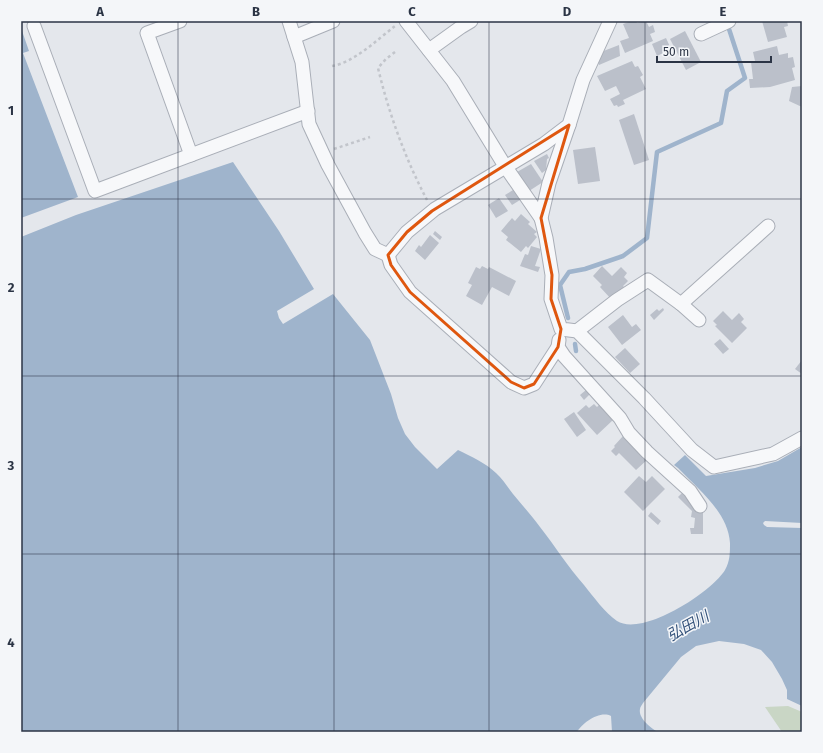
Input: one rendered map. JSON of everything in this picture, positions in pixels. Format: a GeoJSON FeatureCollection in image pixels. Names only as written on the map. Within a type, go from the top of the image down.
{"type":"FeatureCollection","features":[{"type":"Feature","properties":{"kind":"street"},"geometry":{"type":"LineString","coordinates":[[180,21],[148,32],[191,155]]}},
{"type":"Feature","properties":{"kind":"street"},"geometry":{"type":"LineString","coordinates":[[289,21],[302,62],[309,124],[322,153],[375,249],[388,255],[391,265],[410,292],[511,382],[524,388],[534,384],[558,347],[561,329],[551,298],[552,275],[541,218],[505,166],[453,81],[429,50],[401,23]]}},
{"type":"Feature","properties":{"kind":"street"},"geometry":{"type":"LineString","coordinates":[[294,37],[333,21]]}},
{"type":"Feature","properties":{"kind":"street"},"geometry":{"type":"LineString","coordinates":[[429,50],[461,26],[471,21]]}},
{"type":"Feature","properties":{"kind":"street"},"geometry":{"type":"LineString","coordinates":[[541,218],[549,183],[583,80],[610,21]]}},
{"type":"Feature","properties":{"kind":"street"},"geometry":{"type":"LineString","coordinates":[[701,34],[729,21]]}},
{"type":"Feature","properties":{"kind":"street"},"geometry":{"type":"LineString","coordinates":[[34,26],[95,191],[308,111]]}},
{"type":"Feature","properties":{"kind":"street"},"geometry":{"type":"LineString","coordinates":[[388,255],[406,232],[432,211],[544,144],[569,125]]}},
{"type":"Feature","properties":{"kind":"street"},"geometry":{"type":"LineString","coordinates":[[681,304],[768,226]]}},
{"type":"Feature","properties":{"kind":"street"},"geometry":{"type":"LineString","coordinates":[[576,331],[617,300],[648,280],[681,304],[699,320]]}},
{"type":"Feature","properties":{"kind":"street"},"geometry":{"type":"LineString","coordinates":[[561,329],[576,331],[644,398],[692,450],[714,467],[773,454],[802,438]]}},
{"type":"Feature","properties":{"kind":"street"},"geometry":{"type":"LineString","coordinates":[[558,347],[564,356],[620,418],[629,433],[647,452],[690,491],[700,506]]}},
{"type":"Feature","properties":{"kind":"path"},"geometry":{"type":"LineString","coordinates":[[332,66],[340,65],[356,56],[401,23]]}},
{"type":"Feature","properties":{"kind":"path"},"geometry":{"type":"LineString","coordinates":[[395,52],[378,68],[396,131],[413,174],[432,211]]}},
{"type":"Feature","properties":{"kind":"path"},"geometry":{"type":"LineString","coordinates":[[322,153],[370,137]]}},
{"type":"Feature","properties":{"kind":"highlighted area"},"geometry":{"type":"Polygon","coordinates":[[[569,125],[541,218],[552,275],[551,299],[561,329],[558,347],[534,384],[524,388],[511,382],[410,292],[391,265],[388,255],[407,232],[432,211],[569,125]]]}},
{"type":"Feature","properties":{"kind":"green space"},"geometry":{"type":"Polygon","coordinates":[[[788,706],[802,712],[802,732],[782,732],[765,707],[788,706]]]}},
{"type":"Feature","properties":{"kind":"water"},"geometry":{"type":"Polygon","coordinates":[[[21,28],[29,51],[23,53],[78,197],[21,218],[21,28]]]}},
{"type":"Feature","properties":{"kind":"water","name":"弘田川"},"geometry":{"type":"Polygon","coordinates":[[[233,162],[279,231],[314,289],[277,311],[283,324],[333,294],[370,340],[391,394],[398,418],[405,434],[415,447],[437,469],[458,450],[492,469],[546,534],[572,571],[595,599],[608,614],[617,621],[628,624],[642,623],[658,618],[675,610],[706,590],[725,570],[728,563],[730,543],[724,521],[711,502],[674,465],[685,455],[706,476],[755,468],[778,461],[802,447],[802,523],[765,521],[763,523],[767,527],[802,528],[802,706],[787,699],[787,690],[782,679],[772,662],[761,650],[744,644],[719,641],[696,646],[681,657],[643,703],[640,708],[641,716],[658,732],[612,732],[611,716],[602,715],[587,721],[579,728],[577,732],[21,732],[21,237],[76,215],[233,162]]]}},
{"type":"Feature","properties":{"kind":"building"},"geometry":{"type":"Polygon","coordinates":[[[636,21],[637,23],[646,21],[649,27],[653,25],[655,32],[650,34],[653,41],[625,53],[620,41],[629,38],[623,24],[636,21]]]}},
{"type":"Feature","properties":{"kind":"building"},"geometry":{"type":"Polygon","coordinates":[[[762,21],[787,21],[788,26],[784,27],[787,37],[768,42],[762,21]]]}},
{"type":"Feature","properties":{"kind":"building"},"geometry":{"type":"Polygon","coordinates":[[[685,31],[701,62],[686,70],[670,39],[685,31]]]}},
{"type":"Feature","properties":{"kind":"building"},"geometry":{"type":"Polygon","coordinates":[[[666,38],[671,49],[657,56],[652,44],[666,38]]]}},
{"type":"Feature","properties":{"kind":"building"},"geometry":{"type":"Polygon","coordinates":[[[619,45],[620,56],[599,65],[598,62],[601,52],[619,45]]]}},
{"type":"Feature","properties":{"kind":"building"},"geometry":{"type":"Polygon","coordinates":[[[777,46],[779,55],[788,53],[788,58],[793,57],[795,67],[792,68],[795,80],[770,87],[750,88],[749,79],[753,79],[751,62],[755,61],[753,52],[777,46]]]}},
{"type":"Feature","properties":{"kind":"building"},"geometry":{"type":"Polygon","coordinates":[[[632,61],[635,67],[638,66],[643,75],[640,77],[646,89],[623,100],[625,104],[618,107],[617,105],[614,106],[610,99],[620,94],[616,86],[605,91],[597,76],[632,61]]]}},
{"type":"Feature","properties":{"kind":"building"},"geometry":{"type":"Polygon","coordinates":[[[802,86],[802,107],[789,101],[792,87],[802,86]]]}},
{"type":"Feature","properties":{"kind":"building"},"geometry":{"type":"Polygon","coordinates":[[[634,114],[649,160],[634,165],[619,120],[634,114]]]}},
{"type":"Feature","properties":{"kind":"building"},"geometry":{"type":"Polygon","coordinates":[[[595,147],[600,181],[578,184],[573,150],[595,147]]]}},
{"type":"Feature","properties":{"kind":"building"},"geometry":{"type":"Polygon","coordinates":[[[547,154],[549,158],[547,159],[546,170],[542,173],[534,161],[547,154]]]}},
{"type":"Feature","properties":{"kind":"building"},"geometry":{"type":"Polygon","coordinates":[[[531,164],[543,182],[529,191],[517,172],[531,164]]]}},
{"type":"Feature","properties":{"kind":"building"},"geometry":{"type":"Polygon","coordinates":[[[513,190],[520,200],[512,205],[505,195],[513,190]]]}},
{"type":"Feature","properties":{"kind":"building"},"geometry":{"type":"Polygon","coordinates":[[[499,198],[508,211],[496,218],[488,205],[499,198]]]}},
{"type":"Feature","properties":{"kind":"building"},"geometry":{"type":"Polygon","coordinates":[[[521,214],[530,222],[528,224],[537,232],[534,234],[537,237],[528,248],[526,246],[521,252],[506,240],[508,237],[501,231],[512,218],[515,221],[521,214]]]}},
{"type":"Feature","properties":{"kind":"building"},"geometry":{"type":"Polygon","coordinates":[[[435,231],[442,237],[440,240],[433,234],[435,231]]]}},
{"type":"Feature","properties":{"kind":"building"},"geometry":{"type":"Polygon","coordinates":[[[430,235],[439,243],[425,260],[415,251],[419,245],[421,247],[430,235]]]}},
{"type":"Feature","properties":{"kind":"building"},"geometry":{"type":"Polygon","coordinates":[[[531,246],[541,249],[535,266],[540,267],[538,272],[520,266],[525,254],[528,255],[531,246]]]}},
{"type":"Feature","properties":{"kind":"building"},"geometry":{"type":"Polygon","coordinates":[[[482,266],[488,269],[489,267],[516,281],[509,296],[492,287],[482,305],[466,296],[472,285],[468,283],[476,267],[480,269],[482,266]]]}},
{"type":"Feature","properties":{"kind":"building"},"geometry":{"type":"Polygon","coordinates":[[[602,266],[612,276],[621,267],[627,273],[624,277],[628,281],[612,300],[600,287],[602,285],[593,276],[602,266]]]}},
{"type":"Feature","properties":{"kind":"building"},"geometry":{"type":"Polygon","coordinates":[[[663,308],[664,310],[654,320],[650,315],[657,309],[659,311],[663,308]]]}},
{"type":"Feature","properties":{"kind":"building"},"geometry":{"type":"Polygon","coordinates":[[[723,311],[732,320],[739,313],[744,319],[741,322],[747,328],[732,343],[715,326],[717,325],[713,321],[723,311]]]}},
{"type":"Feature","properties":{"kind":"building"},"geometry":{"type":"Polygon","coordinates":[[[623,315],[632,327],[636,324],[641,330],[622,345],[608,327],[623,315]]]}},
{"type":"Feature","properties":{"kind":"building"},"geometry":{"type":"Polygon","coordinates":[[[720,339],[729,349],[723,354],[714,344],[720,339]]]}},
{"type":"Feature","properties":{"kind":"building"},"geometry":{"type":"Polygon","coordinates":[[[625,348],[640,364],[630,373],[615,357],[625,348]]]}},
{"type":"Feature","properties":{"kind":"building"},"geometry":{"type":"Polygon","coordinates":[[[802,360],[802,374],[795,369],[802,360]]]}},
{"type":"Feature","properties":{"kind":"building"},"geometry":{"type":"Polygon","coordinates":[[[586,390],[590,394],[584,400],[580,395],[586,390]]]}},
{"type":"Feature","properties":{"kind":"building"},"geometry":{"type":"Polygon","coordinates":[[[594,404],[597,407],[599,405],[613,420],[597,435],[577,413],[586,405],[589,408],[594,404]]]}},
{"type":"Feature","properties":{"kind":"building"},"geometry":{"type":"Polygon","coordinates":[[[574,412],[586,430],[577,437],[564,419],[574,412]]]}},
{"type":"Feature","properties":{"kind":"building"},"geometry":{"type":"Polygon","coordinates":[[[623,436],[648,459],[636,470],[619,453],[616,456],[611,451],[623,436]]]}},
{"type":"Feature","properties":{"kind":"building"},"geometry":{"type":"Polygon","coordinates":[[[639,476],[646,482],[652,476],[665,489],[643,511],[624,492],[639,476]]]}},
{"type":"Feature","properties":{"kind":"building"},"geometry":{"type":"Polygon","coordinates":[[[682,493],[698,511],[703,512],[703,534],[691,534],[690,528],[694,528],[695,518],[691,517],[692,511],[678,497],[682,493]]]}},
{"type":"Feature","properties":{"kind":"building"},"geometry":{"type":"Polygon","coordinates":[[[651,512],[661,521],[658,525],[648,516],[651,512]]]}},
{"type":"Feature","properties":{"kind":"waterway"},"geometry":{"type":"LineString","coordinates":[[568,318],[560,285],[569,272],[585,269],[623,256],[647,238],[657,152],[721,123],[727,91],[745,78],[729,29]]}},
{"type":"Feature","properties":{"kind":"waterway"},"geometry":{"type":"LineString","coordinates":[[575,344],[576,351]]}}]}
